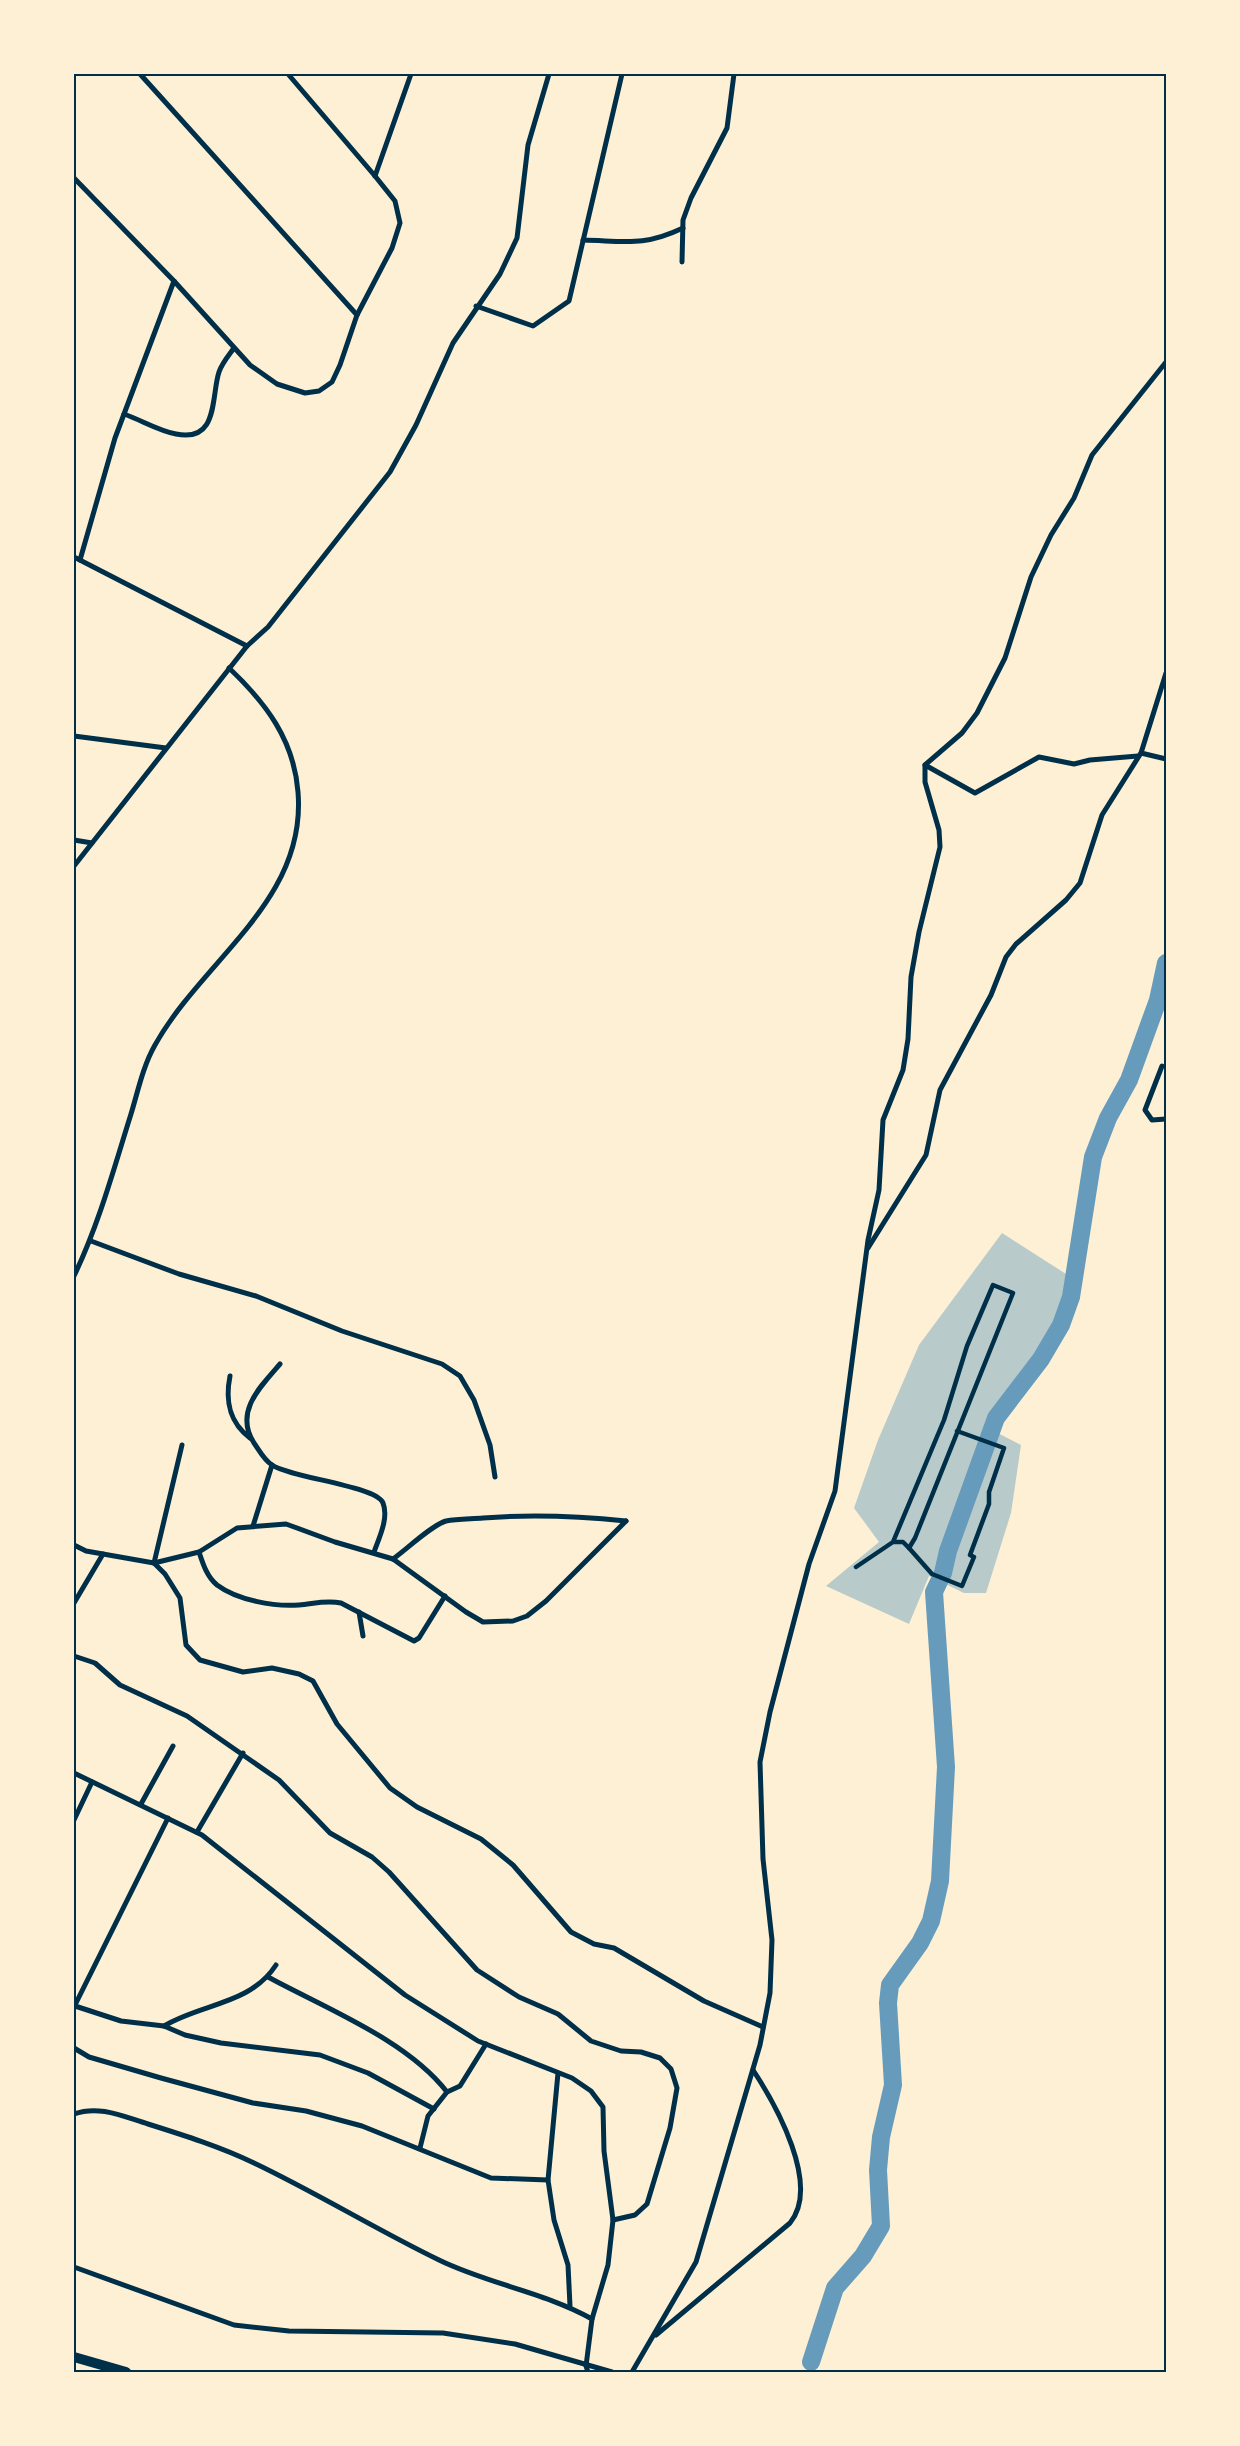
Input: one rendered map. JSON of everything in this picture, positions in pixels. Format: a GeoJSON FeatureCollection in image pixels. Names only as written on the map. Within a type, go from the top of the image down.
{"type":"FeatureCollection","features":[{"type":"Feature","properties":{"kind":"highway"},"geometry":{"type":"LineString","coordinates":[[74,2357],[126,2373]]}},
{"type":"Feature","properties":{"kind":"street"},"geometry":{"type":"LineString","coordinates":[[140,74],[357,315]]}},
{"type":"Feature","properties":{"kind":"street"},"geometry":{"type":"LineString","coordinates":[[74,178],[174,281],[250,365],[277,384],[305,393],[319,391],[332,382],[357,315],[392,248],[400,223],[395,201],[288,74]]}},
{"type":"Feature","properties":{"kind":"street"},"geometry":{"type":"LineString","coordinates":[[375,176],[411,74]]}},
{"type":"Feature","properties":{"kind":"street"},"geometry":{"type":"LineString","coordinates":[[74,866],[247,646],[268,627],[390,472],[416,425],[453,342],[500,274],[517,238],[528,145],[549,74]]}},
{"type":"Feature","properties":{"kind":"street"},"geometry":{"type":"LineString","coordinates":[[476,306],[533,326],[569,301],[622,74]]}},
{"type":"Feature","properties":{"kind":"street"},"geometry":{"type":"LineString","coordinates":[[682,262],[683,228],[691,198],[727,128],[734,74]]}},
{"type":"Feature","properties":{"kind":"street"},"geometry":{"type":"LineString","coordinates":[[583,240],[643,243],[662,238],[683,228]]}},
{"type":"Feature","properties":{"kind":"street"},"geometry":{"type":"LineString","coordinates":[[80,560],[124,414],[174,281]]}},
{"type":"Feature","properties":{"kind":"street"},"geometry":{"type":"LineString","coordinates":[[124,414],[177,434],[187,435],[200,430],[213,414],[219,372],[234,348]]}},
{"type":"Feature","properties":{"kind":"street"},"geometry":{"type":"LineString","coordinates":[[632,2373],[696,2262],[753,2070],[770,1993],[772,1940],[763,1859],[760,1762],[770,1712],[809,1564],[835,1491],[867,1250],[879,1190],[883,1120],[903,1070],[908,1040],[911,977],[919,932],[940,847],[939,830],[925,782],[925,765],[962,733],[977,712],[1005,658],[1031,577],[1051,535],[1074,498],[1092,455],[1167,362]]}},
{"type":"Feature","properties":{"kind":"street"},"geometry":{"type":"LineString","coordinates":[[74,556],[247,646]]}},
{"type":"Feature","properties":{"kind":"street"},"geometry":{"type":"LineString","coordinates":[[74,1276],[91,1241],[155,1046],[167,1027],[273,893],[287,867],[298,832],[297,780],[287,743],[265,705],[230,668]]}},
{"type":"Feature","properties":{"kind":"street"},"geometry":{"type":"LineString","coordinates":[[867,1250],[926,1155],[940,1090],[991,995],[1006,957],[1016,944],[1066,900],[1080,883],[1102,814],[1139,754],[1167,673]]}},
{"type":"Feature","properties":{"kind":"street"},"geometry":{"type":"LineString","coordinates":[[74,736],[166,748]]}},
{"type":"Feature","properties":{"kind":"street"},"geometry":{"type":"LineString","coordinates":[[925,765],[975,793],[1040,758],[1074,764],[1139,754],[1167,759]]}},
{"type":"Feature","properties":{"kind":"street"},"geometry":{"type":"LineString","coordinates":[[74,840],[92,843]]}},
{"type":"Feature","properties":{"kind":"street"},"geometry":{"type":"LineString","coordinates":[[1162,1066],[1145,1110],[1152,1120],[1167,1119]]}},
{"type":"Feature","properties":{"kind":"street"},"geometry":{"type":"LineString","coordinates":[[91,1241],[179,1274],[256,1296],[342,1331],[442,1364],[460,1376],[474,1400],[490,1445],[495,1478]]}},
{"type":"Feature","properties":{"kind":"street"},"geometry":{"type":"LineString","coordinates":[[856,1567],[892,1542],[944,1420],[968,1346],[993,1285],[1013,1293],[909,1548]]}},
{"type":"Feature","properties":{"kind":"street"},"geometry":{"type":"LineString","coordinates":[[280,1364],[257,1391],[246,1417],[247,1430],[272,1465],[328,1483],[376,1494],[384,1503],[384,1522],[374,1552]]}},
{"type":"Feature","properties":{"kind":"street"},"geometry":{"type":"LineString","coordinates":[[230,1376],[228,1408],[237,1428],[253,1441]]}},
{"type":"Feature","properties":{"kind":"street"},"geometry":{"type":"LineString","coordinates":[[892,1542],[903,1542],[935,1575],[962,1586],[974,1557],[970,1555],[989,1504],[989,1492],[1004,1448],[957,1431]]}},
{"type":"Feature","properties":{"kind":"street"},"geometry":{"type":"LineString","coordinates":[[153,1563],[182,1445]]}},
{"type":"Feature","properties":{"kind":"street"},"geometry":{"type":"LineString","coordinates":[[253,1526],[272,1465]]}},
{"type":"Feature","properties":{"kind":"street"},"geometry":{"type":"LineString","coordinates":[[74,1545],[103,1554],[153,1563],[199,1552],[237,1528],[286,1524],[335,1542],[393,1559],[483,1622],[513,1621],[527,1616],[574,1576],[626,1521],[566,1515],[527,1515],[445,1521],[430,1529],[418,1542],[393,1559]]}},
{"type":"Feature","properties":{"kind":"street"},"geometry":{"type":"LineString","coordinates":[[199,1552],[208,1575],[217,1585],[238,1594],[277,1605],[328,1601],[340,1603],[414,1641],[419,1638],[445,1596]]}},
{"type":"Feature","properties":{"kind":"street"},"geometry":{"type":"LineString","coordinates":[[74,1603],[103,1554]]}},
{"type":"Feature","properties":{"kind":"street"},"geometry":{"type":"LineString","coordinates":[[153,1563],[165,1574],[180,1598],[186,1645],[200,1659],[243,1672],[272,1668],[300,1674],[313,1682],[337,1724],[390,1788],[417,1807],[481,1839],[513,1864],[571,1932],[594,1944],[614,1948],[704,2001],[763,2027]]}},
{"type":"Feature","properties":{"kind":"street"},"geometry":{"type":"LineString","coordinates":[[359,1612],[363,1636]]}},
{"type":"Feature","properties":{"kind":"street"},"geometry":{"type":"LineString","coordinates":[[74,1656],[95,1663],[120,1685],[187,1716],[279,1780],[330,1833],[372,1857],[407,1890],[477,1970],[519,1997],[558,2014],[591,2041],[621,2051],[641,2052],[660,2058],[671,2069],[677,2088],[670,2128],[647,2204],[635,2215],[614,2220]]}},
{"type":"Feature","properties":{"kind":"street"},"geometry":{"type":"LineString","coordinates":[[141,1804],[173,1746]]}},
{"type":"Feature","properties":{"kind":"street"},"geometry":{"type":"LineString","coordinates":[[197,1832],[243,1753]]}},
{"type":"Feature","properties":{"kind":"street"},"geometry":{"type":"LineString","coordinates":[[74,1773],[197,1832],[405,1995],[486,2044],[572,2078],[591,2091],[603,2108],[604,2151],[614,2220],[608,2265],[592,2319],[587,2369]]}},
{"type":"Feature","properties":{"kind":"street"},"geometry":{"type":"LineString","coordinates":[[74,1820],[92,1782]]}},
{"type":"Feature","properties":{"kind":"street"},"geometry":{"type":"LineString","coordinates":[[168,1818],[74,2007],[121,2021],[164,2026],[185,2035],[221,2043],[320,2055],[368,2073],[434,2109]]}},
{"type":"Feature","properties":{"kind":"street"},"geometry":{"type":"LineString","coordinates":[[164,2026],[188,2013],[229,2001],[268,1977],[276,1965]]}},
{"type":"Feature","properties":{"kind":"street"},"geometry":{"type":"LineString","coordinates":[[268,1977],[372,2033],[415,2061],[447,2092]]}},
{"type":"Feature","properties":{"kind":"street"},"geometry":{"type":"LineString","coordinates":[[420,2148],[428,2116],[447,2092],[460,2085],[486,2044]]}},
{"type":"Feature","properties":{"kind":"street"},"geometry":{"type":"LineString","coordinates":[[74,2048],[89,2056],[253,2103],[306,2111],[362,2126],[491,2178],[548,2180]]}},
{"type":"Feature","properties":{"kind":"street"},"geometry":{"type":"LineString","coordinates":[[653,2338],[782,2230],[798,2213],[802,2192],[793,2152],[777,2106],[753,2070]]}},
{"type":"Feature","properties":{"kind":"street"},"geometry":{"type":"LineString","coordinates":[[558,2073],[548,2180],[554,2220],[568,2265],[570,2306]]}},
{"type":"Feature","properties":{"kind":"street"},"geometry":{"type":"LineString","coordinates":[[74,2114],[90,2108],[109,2112],[176,2133],[242,2158],[441,2261],[508,2287],[570,2306],[592,2319]]}},
{"type":"Feature","properties":{"kind":"street"},"geometry":{"type":"LineString","coordinates":[[74,2267],[234,2325],[289,2331],[443,2333],[515,2344],[587,2369],[612,2373]]}},
{"type":"Feature","properties":{"kind":"shaded area"},"geometry":{"type":"Polygon","coordinates":[[[1002,1233],[1066,1274],[1063,1310],[988,1428],[1021,1445],[1011,1513],[986,1593],[964,1593],[929,1576],[909,1624],[826,1586],[879,1542],[854,1508],[878,1440],[919,1345],[1002,1233]]]}},
{"type":"Feature","properties":{"kind":"waterway"},"geometry":{"type":"LineString","coordinates":[[811,2362],[835,2288],[863,2256],[881,2226],[878,2170],[881,2137],[893,2085],[888,2003],[890,1985],[920,1943],[931,1921],[940,1881],[946,1767],[934,1592],[943,1573],[948,1551],[996,1418],[1041,1359],[1061,1325],[1071,1297],[1093,1157],[1108,1118],[1129,1080],[1158,1000],[1166,963]]}}]}
